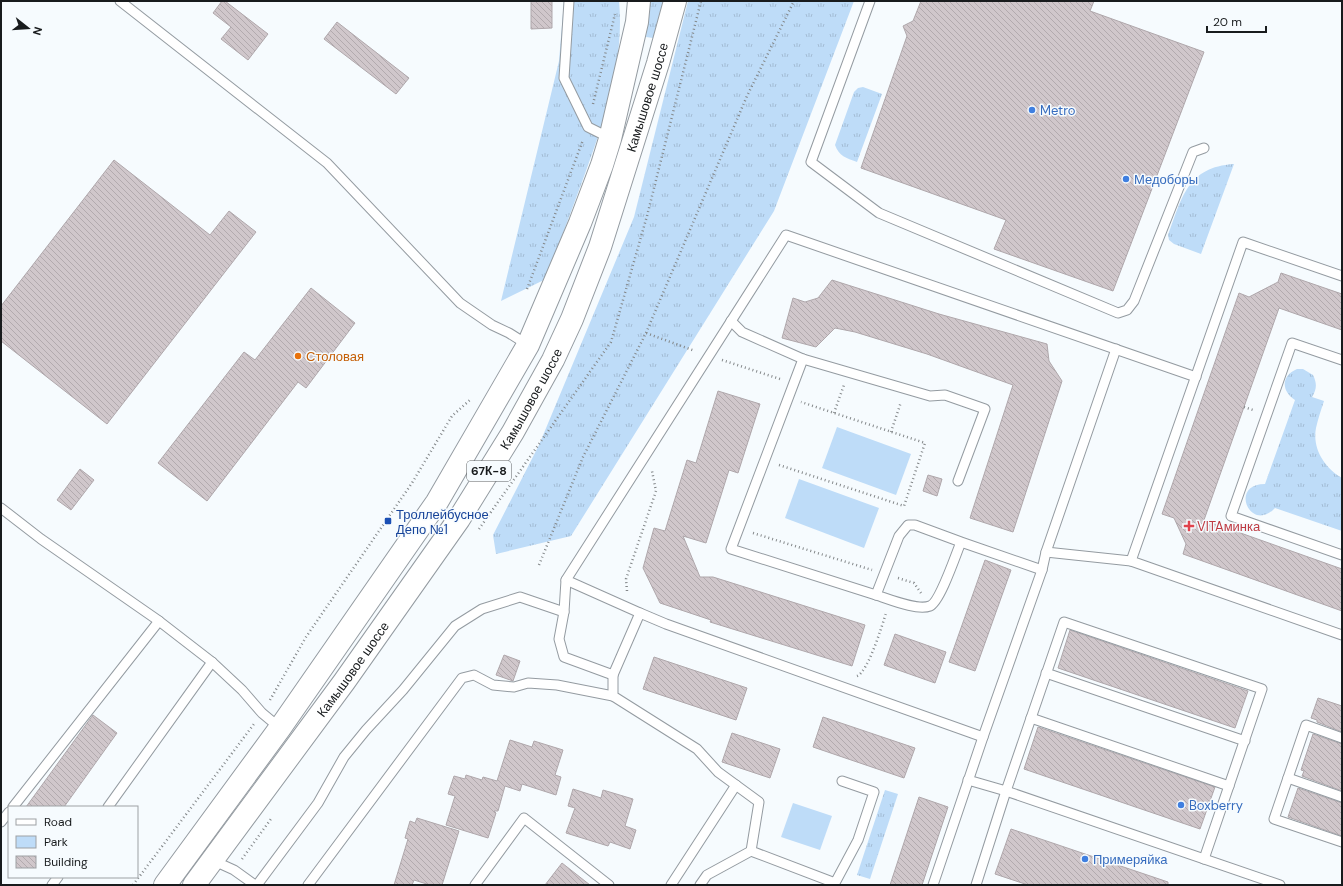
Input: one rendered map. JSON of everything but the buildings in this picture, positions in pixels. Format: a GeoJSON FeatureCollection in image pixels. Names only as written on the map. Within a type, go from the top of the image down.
{"type":"FeatureCollection","features":[{"type":"Feature","properties":{"kind":"main road","name":"Камышовое шоссе"},"geometry":{"type":"LineString","coordinates":[[165,885],[280,728],[437,502],[528,345],[580,223],[602,165],[610,139],[637,22],[638,1]]}},
{"type":"Feature","properties":{"kind":"main road","name":"Камышовое шоссе"},"geometry":{"type":"LineString","coordinates":[[194,885],[344,682],[459,519],[513,432],[553,360],[572,319],[600,247],[658,63],[675,1]]}},
{"type":"Feature","properties":{"kind":"lane"},"geometry":{"type":"LineString","coordinates":[[120,1],[327,163],[460,303],[492,325],[509,333],[528,345]]}},
{"type":"Feature","properties":{"kind":"lane"},"geometry":{"type":"LineString","coordinates":[[570,1],[564,78],[588,127],[610,139]]}},
{"type":"Feature","properties":{"kind":"lane"},"geometry":{"type":"LineString","coordinates":[[870,1],[811,162],[878,213],[1118,313],[1127,310],[1134,301],[1193,152],[1204,148]]}},
{"type":"Feature","properties":{"kind":"lane"},"geometry":{"type":"LineString","coordinates":[[613,676],[564,657],[559,639],[564,612],[566,580],[786,235],[1196,377]]}},
{"type":"Feature","properties":{"kind":"lane"},"geometry":{"type":"LineString","coordinates":[[1131,561],[1243,242],[1342,276]]}},
{"type":"Feature","properties":{"kind":"lane"},"geometry":{"type":"LineString","coordinates":[[731,321],[742,332],[803,359],[930,396],[944,395],[985,408],[958,481]]}},
{"type":"Feature","properties":{"kind":"lane"},"geometry":{"type":"LineString","coordinates":[[1342,360],[1292,343],[1231,516],[1342,555]]}},
{"type":"Feature","properties":{"kind":"lane"},"geometry":{"type":"LineString","coordinates":[[933,885],[968,780],[1042,570],[1046,552],[1116,349]]}},
{"type":"Feature","properties":{"kind":"lane"},"geometry":{"type":"LineString","coordinates":[[803,359],[731,549],[892,600],[921,607],[931,606],[937,600],[961,542]]}},
{"type":"Feature","properties":{"kind":"lane"},"geometry":{"type":"LineString","coordinates":[[1,508],[41,539],[159,621],[212,662],[242,690],[262,713],[280,728]]}},
{"type":"Feature","properties":{"kind":"lane"},"geometry":{"type":"LineString","coordinates":[[876,595],[899,536],[908,525],[915,525],[1042,570]]}},
{"type":"Feature","properties":{"kind":"lane"},"geometry":{"type":"LineString","coordinates":[[1046,552],[1131,561],[1342,635]]}},
{"type":"Feature","properties":{"kind":"lane"},"geometry":{"type":"LineString","coordinates":[[566,580],[666,624],[983,737]]}},
{"type":"Feature","properties":{"kind":"lane"},"geometry":{"type":"LineString","coordinates":[[212,860],[234,870],[256,885],[318,802],[344,757],[366,730],[403,690],[455,626],[482,609],[520,597],[564,612]]}},
{"type":"Feature","properties":{"kind":"lane"},"geometry":{"type":"LineString","coordinates":[[613,696],[613,676],[640,612]]}},
{"type":"Feature","properties":{"kind":"lane"},"geometry":{"type":"LineString","coordinates":[[14,806],[159,621]]}},
{"type":"Feature","properties":{"kind":"lane"},"geometry":{"type":"LineString","coordinates":[[976,885],[1064,622],[1262,689],[1204,859]]}},
{"type":"Feature","properties":{"kind":"lane"},"geometry":{"type":"LineString","coordinates":[[109,806],[212,662]]}},
{"type":"Feature","properties":{"kind":"lane"},"geometry":{"type":"LineString","coordinates":[[1046,673],[1244,741]]}},
{"type":"Feature","properties":{"kind":"lane"},"geometry":{"type":"LineString","coordinates":[[308,885],[462,678],[474,675],[492,685],[514,687],[528,683],[557,685],[613,696],[698,749],[718,772],[759,802],[751,852]]}},
{"type":"Feature","properties":{"kind":"lane"},"geometry":{"type":"LineString","coordinates":[[1031,718],[1229,786]]}},
{"type":"Feature","properties":{"kind":"lane"},"geometry":{"type":"LineString","coordinates":[[1342,738],[1306,725],[1274,819],[1342,842]]}},
{"type":"Feature","properties":{"kind":"lane"},"geometry":{"type":"LineString","coordinates":[[1288,778],[1342,797]]}},
{"type":"Feature","properties":{"kind":"lane"},"geometry":{"type":"LineString","coordinates":[[968,780],[1280,885]]}},
{"type":"Feature","properties":{"kind":"lane"},"geometry":{"type":"LineString","coordinates":[[700,885],[707,875],[751,852],[835,883],[858,840],[874,792],[842,781]]}},
{"type":"Feature","properties":{"kind":"lane"},"geometry":{"type":"LineString","coordinates":[[671,885],[736,785]]}},
{"type":"Feature","properties":{"kind":"lane"},"geometry":{"type":"LineString","coordinates":[[1,822],[8,813]]}},
{"type":"Feature","properties":{"kind":"lane"},"geometry":{"type":"LineString","coordinates":[[475,885],[524,818],[609,885]]}},
{"type":"Feature","properties":{"kind":"path"},"geometry":{"type":"LineString","coordinates":[[539,565],[583,457],[646,333],[747,96],[794,1]]}},
{"type":"Feature","properties":{"kind":"path"},"geometry":{"type":"LineString","coordinates":[[527,290],[588,127],[616,13]]}},
{"type":"Feature","properties":{"kind":"path"},"geometry":{"type":"LineString","coordinates":[[646,333],[709,356],[794,383]]}},
{"type":"Feature","properties":{"kind":"path"},"geometry":{"type":"LineString","coordinates":[[834,413],[849,372]]}},
{"type":"Feature","properties":{"kind":"path"},"geometry":{"type":"LineString","coordinates":[[891,432],[905,388]]}},
{"type":"Feature","properties":{"kind":"path"},"geometry":{"type":"LineString","coordinates":[[133,885],[262,713],[306,637],[412,483],[452,416],[474,397]]}},
{"type":"Feature","properties":{"kind":"path"},"geometry":{"type":"LineString","coordinates":[[765,460],[904,506],[925,443],[789,398]]}},
{"type":"Feature","properties":{"kind":"path"},"geometry":{"type":"LineString","coordinates":[[627,594],[626,579],[656,491],[654,474],[646,454]]}},
{"type":"Feature","properties":{"kind":"path"},"geometry":{"type":"LineString","coordinates":[[739,529],[914,583],[931,606]]}},
{"type":"Feature","properties":{"kind":"path"},"geometry":{"type":"LineString","coordinates":[[853,678],[861,675],[868,663],[892,600]]}},
{"type":"Feature","properties":{"kind":"green space"},"geometry":{"type":"Polygon","coordinates":[[[564,1],[619,1],[619,47],[611,93],[605,116],[582,182],[546,279],[501,301],[559,61],[564,1]]]}},
{"type":"Feature","properties":{"kind":"green space"},"geometry":{"type":"Polygon","coordinates":[[[650,1],[663,1],[653,38],[646,37],[650,1]]]}},
{"type":"Feature","properties":{"kind":"green space"},"geometry":{"type":"Polygon","coordinates":[[[688,1],[854,1],[774,211],[571,536],[496,554],[493,535],[539,445],[634,217],[688,1]]]}},
{"type":"Feature","properties":{"kind":"green space"},"geometry":{"type":"Polygon","coordinates":[[[863,87],[882,94],[857,162],[846,158],[841,154],[835,145],[854,92],[858,88],[863,87]]]}},
{"type":"Feature","properties":{"kind":"green space"},"geometry":{"type":"Polygon","coordinates":[[[1234,164],[1201,254],[1174,244],[1169,240],[1168,235],[1183,197],[1196,178],[1206,171],[1218,166],[1234,164]]]}},
{"type":"Feature","properties":{"kind":"green space"},"geometry":{"type":"Polygon","coordinates":[[[1297,369],[1303,369],[1313,375],[1316,386],[1312,397],[1324,401],[1315,436],[1321,457],[1330,469],[1342,478],[1342,531],[1275,508],[1266,514],[1258,515],[1252,512],[1247,506],[1246,498],[1248,491],[1254,486],[1265,484],[1295,400],[1290,396],[1285,388],[1286,380],[1292,372],[1297,369]]]}},
{"type":"Feature","properties":{"kind":"green space"},"geometry":{"type":"Polygon","coordinates":[[[837,427],[911,454],[896,495],[822,468],[837,427]]]}},
{"type":"Feature","properties":{"kind":"green space"},"geometry":{"type":"Polygon","coordinates":[[[799,479],[879,508],[864,548],[785,518],[799,479]]]}},
{"type":"Feature","properties":{"kind":"green space"},"geometry":{"type":"Polygon","coordinates":[[[885,790],[898,794],[870,879],[857,875],[885,790]]]}},
{"type":"Feature","properties":{"kind":"green space"},"geometry":{"type":"Polygon","coordinates":[[[793,803],[832,816],[820,850],[781,837],[793,803]]]}},
{"type":"Feature","properties":{"kind":"place","name":"Metro"},"geometry":{"type":"Point","coordinates":[1032,110]}},
{"type":"Feature","properties":{"kind":"place","name":"Медоборы"},"geometry":{"type":"Point","coordinates":[1126,179]}},
{"type":"Feature","properties":{"kind":"place","name":"Столовая"},"geometry":{"type":"Point","coordinates":[298,356]}},
{"type":"Feature","properties":{"kind":"place","name":"Троллейбусное Депо №1"},"geometry":{"type":"Point","coordinates":[388,521]}},
{"type":"Feature","properties":{"kind":"place","name":"VITAминка"},"geometry":{"type":"Point","coordinates":[1189,526]}},
{"type":"Feature","properties":{"kind":"place","name":"Boxberry"},"geometry":{"type":"Point","coordinates":[1181,805]}},
{"type":"Feature","properties":{"kind":"place","name":"Примеряйка"},"geometry":{"type":"Point","coordinates":[1085,859]}}]}
